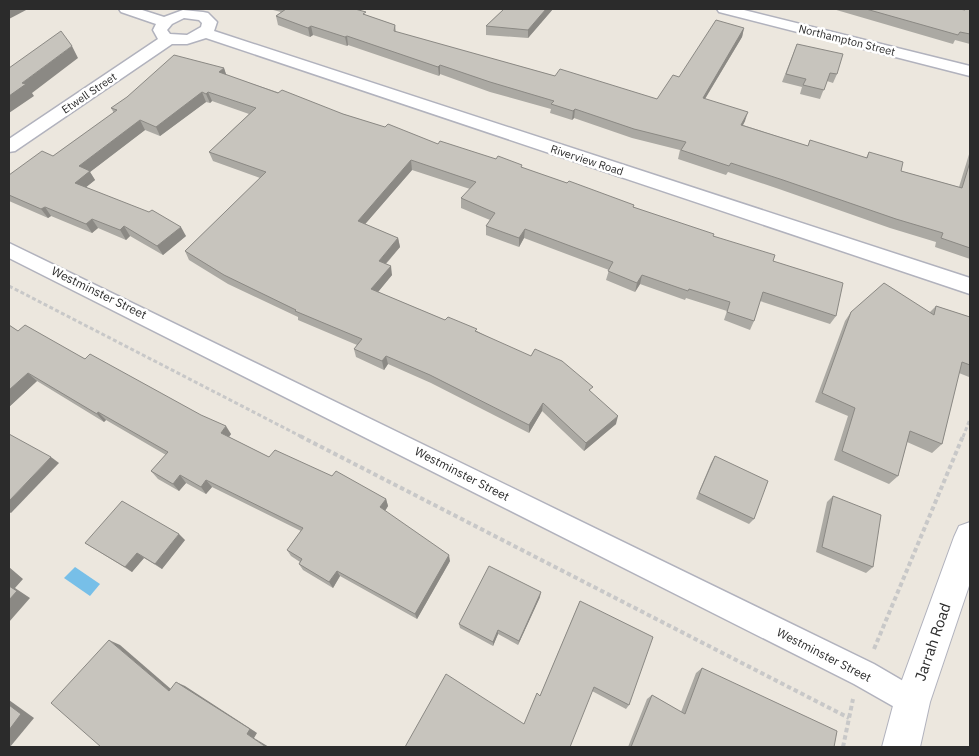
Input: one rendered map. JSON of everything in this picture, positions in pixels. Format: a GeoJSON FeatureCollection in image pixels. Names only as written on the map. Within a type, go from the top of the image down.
{"type":"FeatureCollection","features":[{"type":"Feature","properties":{"kind":"street"},"geometry":{"type":"LineString","coordinates":[[126,9],[165,22]]}},
{"type":"Feature","properties":{"kind":"street","name":"Northampton Street"},"geometry":{"type":"LineString","coordinates":[[724,9],[970,71]]}},
{"type":"Feature","properties":{"kind":"street"},"geometry":{"type":"LineString","coordinates":[[183,14],[207,19],[191,39],[169,39],[161,34],[160,30],[165,22],[183,14]]}},
{"type":"Feature","properties":{"kind":"street","name":"Riverview Road"},"geometry":{"type":"LineString","coordinates":[[207,19],[970,286]]}},
{"type":"Feature","properties":{"kind":"street","name":"Etwell Street"},"geometry":{"type":"LineString","coordinates":[[9,147],[169,39]]}},
{"type":"Feature","properties":{"kind":"street","name":"Westminster Street"},"geometry":{"type":"LineString","coordinates":[[9,250],[864,674],[912,702]]}},
{"type":"Feature","properties":{"kind":"street","name":"Jarrah Road"},"geometry":{"type":"LineString","coordinates":[[901,747],[912,702],[970,537]]}},
{"type":"Feature","properties":{"kind":"path"},"geometry":{"type":"LineString","coordinates":[[9,286],[849,718]]}},
{"type":"Feature","properties":{"kind":"path"},"geometry":{"type":"LineString","coordinates":[[843,747],[852,703],[970,419]]}},
{"type":"Feature","properties":{"kind":"water"},"geometry":{"type":"Polygon","coordinates":[[[75,567],[100,584],[90,596],[64,578],[75,567]]]}},
{"type":"Feature","properties":{"kind":"building"},"geometry":{"type":"Polygon","coordinates":[[[286,9],[355,9],[366,12],[363,14],[395,25],[394,31],[555,76],[560,69],[657,99],[673,75],[679,77],[716,20],[744,28],[703,98],[748,112],[741,125],[808,146],[810,140],[867,158],[869,152],[903,162],[901,171],[962,188],[970,162],[970,248],[941,238],[943,233],[731,163],[729,166],[681,150],[686,142],[634,129],[575,109],[573,111],[551,104],[554,101],[440,65],[438,67],[347,36],[311,26],[308,28],[276,16],[286,9]]]}},
{"type":"Feature","properties":{"kind":"building"},"geometry":{"type":"Polygon","coordinates":[[[504,9],[546,9],[528,30],[486,26],[504,9]]]}},
{"type":"Feature","properties":{"kind":"building"},"geometry":{"type":"Polygon","coordinates":[[[866,9],[970,9],[970,34],[960,32],[958,35],[866,9]]]}},
{"type":"Feature","properties":{"kind":"building"},"geometry":{"type":"Polygon","coordinates":[[[61,31],[72,46],[22,83],[26,84],[9,96],[9,68],[61,31]]]}},
{"type":"Feature","properties":{"kind":"building"},"geometry":{"type":"Polygon","coordinates":[[[797,44],[843,54],[837,74],[830,73],[824,90],[803,85],[806,79],[786,74],[797,44]]]}},
{"type":"Feature","properties":{"kind":"building"},"geometry":{"type":"Polygon","coordinates":[[[174,55],[224,68],[219,72],[278,93],[282,90],[343,114],[385,127],[388,124],[438,144],[440,141],[496,159],[498,156],[522,165],[521,167],[567,183],[569,181],[634,205],[633,207],[714,234],[713,236],[775,255],[773,261],[843,283],[836,316],[763,292],[754,321],[727,312],[730,302],[689,289],[688,291],[642,275],[637,283],[608,271],[613,262],[525,229],[519,238],[486,226],[495,213],[461,198],[476,182],[411,160],[358,221],[398,238],[379,261],[391,266],[371,289],[445,320],[448,317],[477,329],[475,331],[531,356],[535,349],[562,361],[593,387],[589,390],[618,416],[586,443],[543,403],[529,425],[430,375],[386,356],[382,361],[354,349],[362,339],[295,311],[224,275],[185,251],[266,172],[209,152],[256,108],[208,92],[206,94],[202,92],[156,127],[140,120],[79,166],[90,171],[75,183],[149,212],[152,210],[181,227],[157,246],[124,226],[120,230],[92,219],[86,224],[45,207],[41,209],[9,195],[9,175],[42,151],[53,156],[117,110],[111,108],[127,97],[174,55]]]}},
{"type":"Feature","properties":{"kind":"building"},"geometry":{"type":"Polygon","coordinates":[[[884,283],[934,315],[936,306],[970,317],[970,365],[962,362],[942,444],[910,431],[898,476],[842,451],[855,408],[822,393],[851,312],[884,283]]]}},
{"type":"Feature","properties":{"kind":"building"},"geometry":{"type":"Polygon","coordinates":[[[9,325],[18,331],[25,325],[85,359],[90,354],[201,415],[226,426],[221,433],[269,457],[275,450],[332,476],[336,471],[386,499],[380,507],[449,555],[415,614],[337,571],[329,582],[299,564],[302,559],[287,550],[303,528],[206,480],[201,487],[180,475],[173,484],[151,471],[168,452],[98,412],[97,414],[28,373],[9,390],[9,325]]]}},
{"type":"Feature","properties":{"kind":"building"},"geometry":{"type":"Polygon","coordinates":[[[9,434],[51,457],[9,501],[9,434]]]}},
{"type":"Feature","properties":{"kind":"building"},"geometry":{"type":"Polygon","coordinates":[[[715,456],[768,481],[754,519],[699,493],[715,456]]]}},
{"type":"Feature","properties":{"kind":"building"},"geometry":{"type":"Polygon","coordinates":[[[833,496],[881,515],[873,567],[822,547],[833,496]]]}},
{"type":"Feature","properties":{"kind":"building"},"geometry":{"type":"Polygon","coordinates":[[[122,501],[179,534],[155,564],[137,553],[125,567],[85,543],[122,501]]]}},
{"type":"Feature","properties":{"kind":"building"},"geometry":{"type":"Polygon","coordinates":[[[489,566],[541,592],[519,641],[498,630],[493,642],[459,624],[489,566]]]}},
{"type":"Feature","properties":{"kind":"building"},"geometry":{"type":"Polygon","coordinates":[[[9,586],[17,591],[9,600],[9,586]]]}},
{"type":"Feature","properties":{"kind":"building"},"geometry":{"type":"Polygon","coordinates":[[[580,601],[653,637],[629,705],[594,687],[570,747],[405,747],[446,674],[524,724],[537,693],[540,696],[580,601]]]}},
{"type":"Feature","properties":{"kind":"building"},"geometry":{"type":"Polygon","coordinates":[[[109,640],[169,691],[176,682],[250,729],[247,734],[266,747],[101,747],[51,703],[109,640]]]}},
{"type":"Feature","properties":{"kind":"building"},"geometry":{"type":"Polygon","coordinates":[[[702,668],[837,731],[834,747],[631,747],[652,695],[685,714],[702,668]]]}},
{"type":"Feature","properties":{"kind":"building"},"geometry":{"type":"Polygon","coordinates":[[[9,705],[21,714],[9,730],[9,705]]]}}]}
